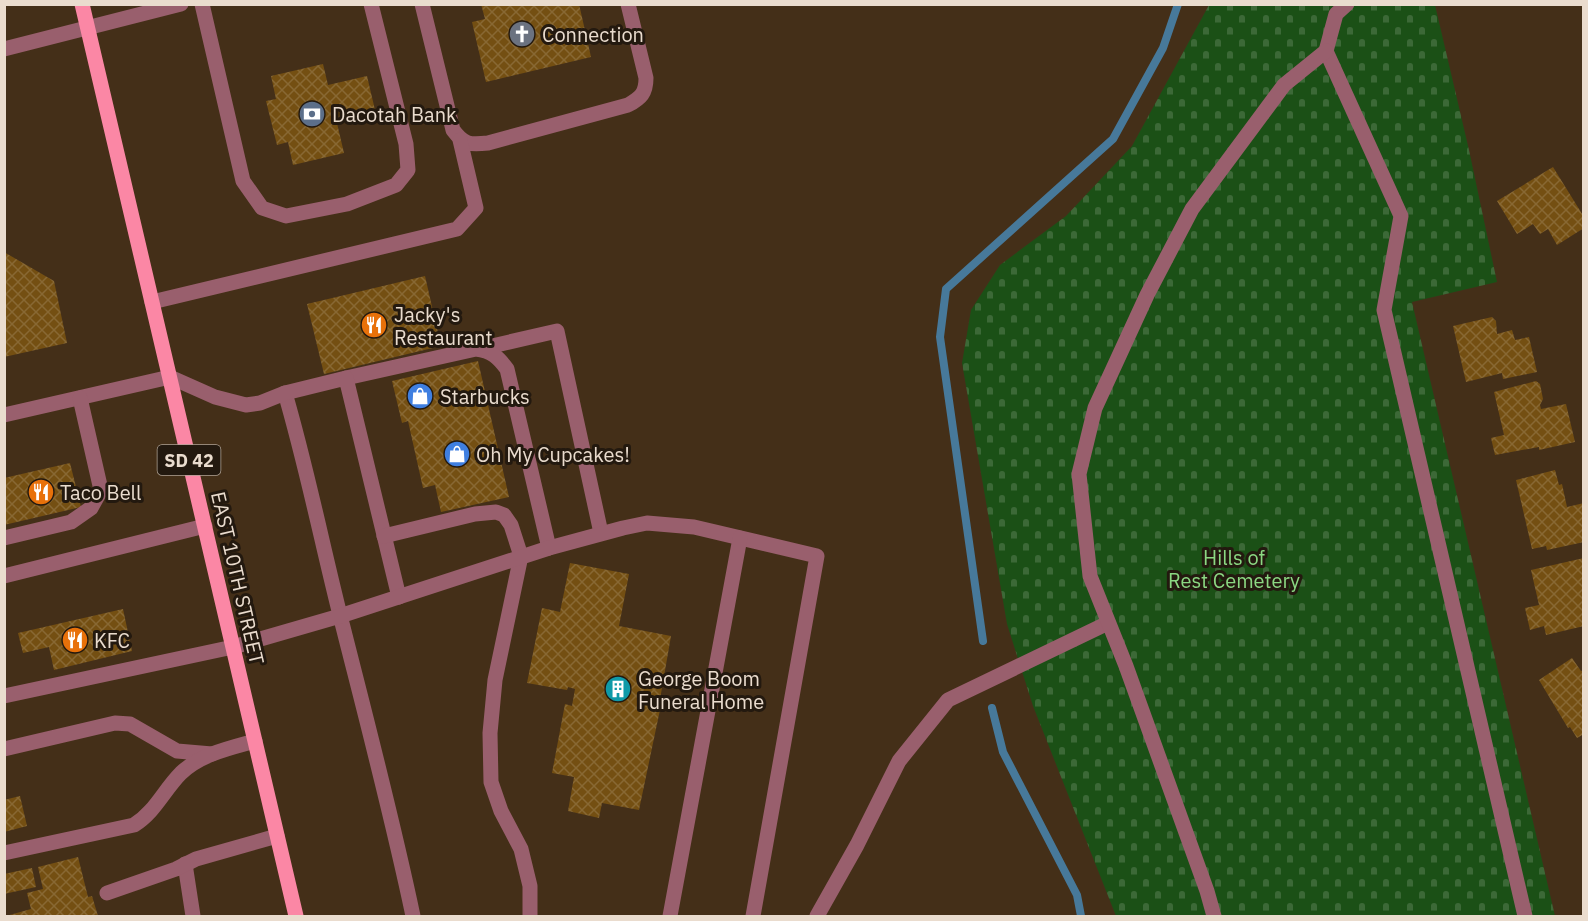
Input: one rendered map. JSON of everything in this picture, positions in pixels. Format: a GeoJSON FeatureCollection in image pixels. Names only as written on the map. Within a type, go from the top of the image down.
{"type":"FeatureCollection","features":[{"type":"Feature","properties":{"kind":"main road","name":"EAST 10TH STREET"},"geometry":{"type":"LineString","coordinates":[[82,4],[296,916]]}},
{"type":"Feature","properties":{"kind":"street"},"geometry":{"type":"LineString","coordinates":[[4,49],[182,4]]}},
{"type":"Feature","properties":{"kind":"street"},"geometry":{"type":"LineString","coordinates":[[202,4],[243,181],[262,208],[286,216],[347,204],[396,185],[408,170],[406,144],[371,4]]}},
{"type":"Feature","properties":{"kind":"street"},"geometry":{"type":"LineString","coordinates":[[152,302],[457,229],[476,208],[460,140],[453,130],[422,4]]}},
{"type":"Feature","properties":{"kind":"street"},"geometry":{"type":"LineString","coordinates":[[460,140],[473,145],[488,143],[628,105],[640,99],[646,90],[646,78],[628,4]]}},
{"type":"Feature","properties":{"kind":"street"},"geometry":{"type":"LineString","coordinates":[[1214,916],[1207,891],[1090,576],[1079,474],[1095,408],[1147,295],[1192,209],[1284,85],[1326,51],[1336,14],[1347,4]]}},
{"type":"Feature","properties":{"kind":"street"},"geometry":{"type":"LineString","coordinates":[[1326,51],[1401,216],[1384,310],[1525,916]]}},
{"type":"Feature","properties":{"kind":"street"},"geometry":{"type":"LineString","coordinates":[[4,415],[170,376],[215,397],[239,405],[260,403],[285,393],[346,378],[557,331],[602,534]]}},
{"type":"Feature","properties":{"kind":"street"},"geometry":{"type":"LineString","coordinates":[[476,350],[487,350],[497,356],[507,369],[549,548]]}},
{"type":"Feature","properties":{"kind":"street"},"geometry":{"type":"LineString","coordinates":[[346,378],[399,597]]}},
{"type":"Feature","properties":{"kind":"street"},"geometry":{"type":"LineString","coordinates":[[285,393],[303,455],[340,616],[399,847],[413,916]]}},
{"type":"Feature","properties":{"kind":"street"},"geometry":{"type":"LineString","coordinates":[[4,538],[71,522],[91,508],[101,490],[80,398]]}},
{"type":"Feature","properties":{"kind":"street"},"geometry":{"type":"LineString","coordinates":[[384,536],[475,514],[496,512],[504,515],[512,525],[521,556],[495,680],[490,733],[491,782],[501,811],[521,849],[530,886],[530,916]]}},
{"type":"Feature","properties":{"kind":"street"},"geometry":{"type":"LineString","coordinates":[[4,696],[233,647],[340,616],[521,556],[647,523],[694,527],[817,556],[753,916]]}},
{"type":"Feature","properties":{"kind":"street"},"geometry":{"type":"LineString","coordinates":[[4,576],[205,526]]}},
{"type":"Feature","properties":{"kind":"street"},"geometry":{"type":"LineString","coordinates":[[670,916],[740,538]]}},
{"type":"Feature","properties":{"kind":"street"},"geometry":{"type":"LineString","coordinates":[[817,916],[857,845],[899,761],[948,700],[1108,623]]}},
{"type":"Feature","properties":{"kind":"street"},"geometry":{"type":"LineString","coordinates":[[4,749],[115,723],[130,724],[177,751],[212,754]]}},
{"type":"Feature","properties":{"kind":"street"},"geometry":{"type":"LineString","coordinates":[[4,853],[134,825],[145,818],[183,771],[212,754],[255,741]]}},
{"type":"Feature","properties":{"kind":"street"},"geometry":{"type":"LineString","coordinates":[[107,893],[196,859],[278,836]]}},
{"type":"Feature","properties":{"kind":"street"},"geometry":{"type":"LineString","coordinates":[[185,864],[193,916]]}},
{"type":"Feature","properties":{"kind":"green space","name":"Hills of Rest Cemetery"},"geometry":{"type":"Polygon","coordinates":[[[1209,5],[1435,5],[1497,282],[1412,302],[1555,916],[1116,916],[1033,706],[1007,624],[962,363],[971,310],[1000,265],[1066,216],[1132,146],[1209,5]]]}},
{"type":"Feature","properties":{"kind":"building"},"geometry":{"type":"Polygon","coordinates":[[[481,4],[579,4],[591,57],[486,82],[472,22],[485,19],[481,4]]]}},
{"type":"Feature","properties":{"kind":"building","name":"Dacotah Bank"},"geometry":{"type":"Polygon","coordinates":[[[323,64],[328,85],[367,76],[375,110],[336,119],[344,153],[293,165],[288,142],[277,145],[266,101],[276,99],[271,76],[323,64]]]}},
{"type":"Feature","properties":{"kind":"building"},"geometry":{"type":"Polygon","coordinates":[[[1553,167],[1584,217],[1584,228],[1557,245],[1548,229],[1540,234],[1533,224],[1517,234],[1497,201],[1553,167]]]}},
{"type":"Feature","properties":{"kind":"building"},"geometry":{"type":"Polygon","coordinates":[[[4,252],[54,281],[67,343],[4,357],[4,252]]]}},
{"type":"Feature","properties":{"kind":"building","name":"Jacky's Restaurant"},"geometry":{"type":"Polygon","coordinates":[[[425,276],[441,346],[324,374],[307,304],[425,276]]]}},
{"type":"Feature","properties":{"kind":"building"},"geometry":{"type":"Polygon","coordinates":[[[1492,317],[1496,321],[1497,334],[1512,330],[1515,340],[1529,337],[1537,372],[1503,379],[1502,373],[1466,382],[1453,326],[1492,317]]]}},
{"type":"Feature","properties":{"kind":"building","name":"Oh My Cupcakes!"},"geometry":{"type":"Polygon","coordinates":[[[478,361],[509,497],[441,512],[435,485],[423,488],[408,421],[402,423],[392,381],[478,361]]]}},
{"type":"Feature","properties":{"kind":"building"},"geometry":{"type":"Polygon","coordinates":[[[1536,381],[1540,384],[1543,399],[1541,409],[1566,404],[1575,442],[1539,450],[1539,447],[1495,455],[1491,438],[1504,435],[1494,392],[1536,381]]]}},
{"type":"Feature","properties":{"kind":"building","name":"Taco Bell"},"geometry":{"type":"Polygon","coordinates":[[[70,463],[81,507],[4,525],[4,478],[70,463]]]}},
{"type":"Feature","properties":{"kind":"building"},"geometry":{"type":"Polygon","coordinates":[[[1555,470],[1559,485],[1562,484],[1567,507],[1584,503],[1584,542],[1547,550],[1546,546],[1532,549],[1516,480],[1555,470]]]}},
{"type":"Feature","properties":{"kind":"building"},"geometry":{"type":"Polygon","coordinates":[[[1584,558],[1584,608],[1582,608],[1584,626],[1546,635],[1544,626],[1530,630],[1525,608],[1539,605],[1531,570],[1584,558]]]}},
{"type":"Feature","properties":{"kind":"building","name":"George Boom Funeral Home"},"geometry":{"type":"Polygon","coordinates":[[[570,563],[629,574],[619,626],[671,636],[659,705],[661,705],[639,810],[602,803],[599,818],[568,811],[574,777],[552,773],[565,704],[572,706],[575,689],[568,687],[567,690],[527,683],[542,608],[560,612],[570,563]]]}},
{"type":"Feature","properties":{"kind":"building","name":"KFC"},"geometry":{"type":"Polygon","coordinates":[[[123,609],[132,651],[54,670],[49,647],[23,653],[18,633],[123,609]]]}},
{"type":"Feature","properties":{"kind":"building"},"geometry":{"type":"Polygon","coordinates":[[[1572,658],[1581,671],[1584,670],[1584,734],[1577,738],[1570,727],[1568,728],[1539,680],[1572,658]]]}},
{"type":"Feature","properties":{"kind":"building"},"geometry":{"type":"Polygon","coordinates":[[[20,796],[27,826],[4,832],[4,800],[20,796]]]}},
{"type":"Feature","properties":{"kind":"building"},"geometry":{"type":"Polygon","coordinates":[[[78,857],[88,897],[92,896],[98,916],[6,916],[31,909],[27,893],[43,889],[38,867],[78,857]]]}},
{"type":"Feature","properties":{"kind":"building"},"geometry":{"type":"Polygon","coordinates":[[[32,868],[36,887],[4,894],[4,874],[32,868]]]}},
{"type":"Feature","properties":{"kind":"waterway"},"geometry":{"type":"LineString","coordinates":[[983,641],[940,337],[946,289],[1113,139],[1163,48],[1178,4]]}},
{"type":"Feature","properties":{"kind":"waterway"},"geometry":{"type":"LineString","coordinates":[[992,708],[1003,752],[1077,895],[1081,916]]}},
{"type":"Feature","properties":{"kind":"place","name":"Connection"},"geometry":{"type":"Point","coordinates":[522,34]}},
{"type":"Feature","properties":{"kind":"place","name":"Dacotah Bank"},"geometry":{"type":"Point","coordinates":[312,114]}},
{"type":"Feature","properties":{"kind":"place","name":"Jacky's Restaurant"},"geometry":{"type":"Point","coordinates":[374,325]}},
{"type":"Feature","properties":{"kind":"place","name":"Starbucks"},"geometry":{"type":"Point","coordinates":[420,396]}},
{"type":"Feature","properties":{"kind":"place","name":"Oh My Cupcakes!"},"geometry":{"type":"Point","coordinates":[457,454]}},
{"type":"Feature","properties":{"kind":"place","name":"Taco Bell"},"geometry":{"type":"Point","coordinates":[41,492]}},
{"type":"Feature","properties":{"kind":"place","name":"KFC"},"geometry":{"type":"Point","coordinates":[75,640]}},
{"type":"Feature","properties":{"kind":"place","name":"George Boom Funeral Home"},"geometry":{"type":"Point","coordinates":[618,689]}}]}
